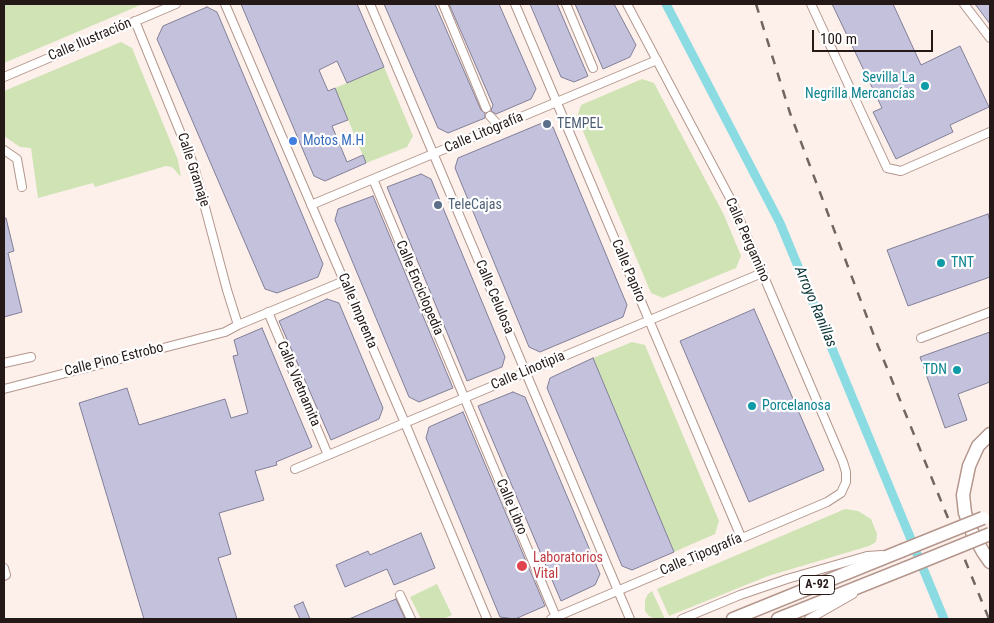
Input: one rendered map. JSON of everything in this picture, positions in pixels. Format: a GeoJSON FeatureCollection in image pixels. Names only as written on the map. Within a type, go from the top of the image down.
{"type":"FeatureCollection","features":[{"type":"Feature","properties":{"kind":"highway"},"geometry":{"type":"LineString","coordinates":[[990,434],[978,446],[969,466],[963,495],[965,513],[972,532],[982,552],[990,562]]}},
{"type":"Feature","properties":{"kind":"highway"},"geometry":{"type":"LineString","coordinates":[[969,466],[982,447],[990,441]]}},
{"type":"Feature","properties":{"kind":"highway"},"geometry":{"type":"LineString","coordinates":[[969,466],[990,446]]}},
{"type":"Feature","properties":{"kind":"highway","name":"A-92"},"geometry":{"type":"LineString","coordinates":[[733,619],[987,516]]}},
{"type":"Feature","properties":{"kind":"highway","name":"A-92"},"geometry":{"type":"LineString","coordinates":[[778,619],[990,534]]}},
{"type":"Feature","properties":{"kind":"street","name":"Calle Ilustración"},"geometry":{"type":"LineString","coordinates":[[4,76],[176,4]]}},
{"type":"Feature","properties":{"kind":"street","name":"Calle Imprenta"},"geometry":{"type":"LineString","coordinates":[[225,4],[487,619]]}},
{"type":"Feature","properties":{"kind":"street","name":"Calle Celulosa"},"geometry":{"type":"LineString","coordinates":[[370,4],[630,619]]}},
{"type":"Feature","properties":{"kind":"street"},"geometry":{"type":"LineString","coordinates":[[443,4],[486,108]]}},
{"type":"Feature","properties":{"kind":"street","name":"Calle Papiro"},"geometry":{"type":"LineString","coordinates":[[516,4],[742,538]]}},
{"type":"Feature","properties":{"kind":"street"},"geometry":{"type":"LineString","coordinates":[[566,4],[600,84]]}},
{"type":"Feature","properties":{"kind":"street","name":"Calle Pergamino"},"geometry":{"type":"LineString","coordinates":[[626,4],[732,202],[843,462],[846,472],[845,485]]}},
{"type":"Feature","properties":{"kind":"street"},"geometry":{"type":"LineString","coordinates":[[811,4],[887,168],[901,171],[990,132]]}},
{"type":"Feature","properties":{"kind":"street"},"geometry":{"type":"LineString","coordinates":[[964,4],[990,38]]}},
{"type":"Feature","properties":{"kind":"street","name":"Calle Gramaje"},"geometry":{"type":"LineString","coordinates":[[135,21],[194,166],[226,290],[238,325]]}},
{"type":"Feature","properties":{"kind":"street","name":"Calle Litografía"},"geometry":{"type":"LineString","coordinates":[[311,205],[657,60]]}},
{"type":"Feature","properties":{"kind":"street"},"geometry":{"type":"LineString","coordinates":[[490,116],[500,126]]}},
{"type":"Feature","properties":{"kind":"street"},"geometry":{"type":"LineString","coordinates":[[4,150],[18,159],[22,187]]}},
{"type":"Feature","properties":{"kind":"street","name":"Calle Enciclopedia"},"geometry":{"type":"LineString","coordinates":[[373,179],[464,398]]}},
{"type":"Feature","properties":{"kind":"street","name":"Calle Linotipia"},"geometry":{"type":"LineString","coordinates":[[294,469],[762,273]]}},
{"type":"Feature","properties":{"kind":"street","name":"Calle Pino Estrobo"},"geometry":{"type":"LineString","coordinates":[[4,389],[225,332],[344,281]]}},
{"type":"Feature","properties":{"kind":"street","name":"Calle Vietnamita"},"geometry":{"type":"LineString","coordinates":[[268,312],[328,455]]}},
{"type":"Feature","properties":{"kind":"street"},"geometry":{"type":"LineString","coordinates":[[921,338],[990,312]]}},
{"type":"Feature","properties":{"kind":"street"},"geometry":{"type":"LineString","coordinates":[[4,363],[32,357]]}},
{"type":"Feature","properties":{"kind":"street","name":"Calle Libro"},"geometry":{"type":"LineString","coordinates":[[464,398],[554,618]]}},
{"type":"Feature","properties":{"kind":"street","name":"Calle Tipografía"},"geometry":{"type":"LineString","coordinates":[[554,618],[833,499],[841,493],[845,485]]}},
{"type":"Feature","properties":{"kind":"street"},"geometry":{"type":"LineString","coordinates":[[682,619],[740,594],[787,579],[867,556],[897,553]]}},
{"type":"Feature","properties":{"kind":"street"},"geometry":{"type":"LineString","coordinates":[[809,619],[880,578]]}},
{"type":"Feature","properties":{"kind":"street"},"geometry":{"type":"LineString","coordinates":[[400,595],[411,619]]}},
{"type":"Feature","properties":{"kind":"green space"},"geometry":{"type":"Polygon","coordinates":[[[4,4],[143,4],[4,63],[4,4]]]}},
{"type":"Feature","properties":{"kind":"green space"},"geometry":{"type":"Polygon","coordinates":[[[121,42],[132,48],[178,160],[181,177],[172,167],[166,166],[95,187],[93,183],[38,198],[31,148],[20,147],[4,136],[4,91],[121,42]]]}},
{"type":"Feature","properties":{"kind":"green space"},"geometry":{"type":"Polygon","coordinates":[[[384,67],[413,136],[407,147],[366,163],[335,88],[384,67]]]}},
{"type":"Feature","properties":{"kind":"green space"},"geometry":{"type":"Polygon","coordinates":[[[642,79],[654,83],[724,215],[741,256],[736,268],[663,298],[651,293],[577,117],[581,105],[642,79]]]}},
{"type":"Feature","properties":{"kind":"green space"},"geometry":{"type":"Polygon","coordinates":[[[632,342],[645,345],[719,521],[715,534],[674,552],[593,358],[632,342]]]}},
{"type":"Feature","properties":{"kind":"green space"},"geometry":{"type":"Polygon","coordinates":[[[845,509],[858,511],[871,519],[877,534],[876,542],[869,546],[768,576],[669,616],[657,589],[845,509]]]}},
{"type":"Feature","properties":{"kind":"green space"},"geometry":{"type":"Polygon","coordinates":[[[437,584],[452,615],[443,619],[421,619],[410,597],[437,584]]]}},
{"type":"Feature","properties":{"kind":"green space"},"geometry":{"type":"Polygon","coordinates":[[[652,591],[665,619],[653,618],[645,611],[645,600],[652,591]]]}},
{"type":"Feature","properties":{"kind":"building"},"geometry":{"type":"Polygon","coordinates":[[[241,4],[357,4],[384,67],[347,83],[337,61],[319,70],[328,91],[335,88],[348,120],[332,126],[347,162],[363,155],[366,163],[325,181],[314,176],[241,4]]]}},
{"type":"Feature","properties":{"kind":"building"},"geometry":{"type":"Polygon","coordinates":[[[384,4],[435,4],[481,110],[485,113],[485,118],[448,133],[438,128],[384,4]]]}},
{"type":"Feature","properties":{"kind":"building"},"geometry":{"type":"Polygon","coordinates":[[[449,4],[499,4],[536,89],[531,99],[496,114],[491,111],[493,105],[449,4]]]}},
{"type":"Feature","properties":{"kind":"building"},"geometry":{"type":"Polygon","coordinates":[[[530,4],[557,4],[588,76],[574,82],[561,77],[530,4]]]}},
{"type":"Feature","properties":{"kind":"building"},"geometry":{"type":"Polygon","coordinates":[[[575,4],[614,4],[636,45],[630,57],[603,69],[575,4]]]}},
{"type":"Feature","properties":{"kind":"building","name":"Sevilla La Negrilla Mercancías"},"geometry":{"type":"Polygon","coordinates":[[[832,4],[893,4],[921,65],[960,46],[989,107],[950,125],[953,132],[896,159],[873,112],[882,108],[832,4]]]}},
{"type":"Feature","properties":{"kind":"building"},"geometry":{"type":"Polygon","coordinates":[[[975,4],[990,4],[990,24],[975,4]]]}},
{"type":"Feature","properties":{"kind":"building"},"geometry":{"type":"Polygon","coordinates":[[[207,7],[217,12],[323,264],[318,277],[277,293],[265,289],[157,39],[163,26],[207,7]]]}},
{"type":"Feature","properties":{"kind":"building"},"geometry":{"type":"Polygon","coordinates":[[[542,123],[553,127],[627,305],[623,317],[540,352],[529,347],[455,168],[458,158],[542,123]]]}},
{"type":"Feature","properties":{"kind":"building"},"geometry":{"type":"Polygon","coordinates":[[[421,174],[431,179],[505,357],[502,367],[467,381],[387,187],[421,174]]]}},
{"type":"Feature","properties":{"kind":"building"},"geometry":{"type":"Polygon","coordinates":[[[373,196],[453,388],[419,402],[409,397],[335,220],[338,209],[373,196]]]}},
{"type":"Feature","properties":{"kind":"building","name":"TNT"},"geometry":{"type":"Polygon","coordinates":[[[988,214],[990,222],[990,277],[908,306],[887,250],[988,214]]]}},
{"type":"Feature","properties":{"kind":"building"},"geometry":{"type":"Polygon","coordinates":[[[4,218],[6,218],[14,251],[8,253],[22,312],[4,317],[4,218]]]}},
{"type":"Feature","properties":{"kind":"building"},"geometry":{"type":"Polygon","coordinates":[[[327,299],[339,303],[383,408],[379,419],[331,440],[279,321],[327,299]]]}},
{"type":"Feature","properties":{"kind":"building","name":"Porcelanosa"},"geometry":{"type":"Polygon","coordinates":[[[754,309],[824,470],[749,502],[680,341],[754,309]]]}},
{"type":"Feature","properties":{"kind":"building"},"geometry":{"type":"Polygon","coordinates":[[[262,328],[312,447],[276,462],[277,465],[255,471],[264,500],[219,513],[231,554],[218,558],[237,619],[144,619],[79,403],[127,388],[139,425],[225,399],[231,418],[248,413],[233,356],[238,355],[234,340],[262,328]]]}},
{"type":"Feature","properties":{"kind":"building","name":"TDN"},"geometry":{"type":"Polygon","coordinates":[[[990,332],[990,382],[958,394],[967,420],[945,428],[920,357],[990,332]]]}},
{"type":"Feature","properties":{"kind":"building"},"geometry":{"type":"Polygon","coordinates":[[[593,358],[674,552],[632,570],[622,566],[547,388],[550,378],[593,358]]]}},
{"type":"Feature","properties":{"kind":"building"},"geometry":{"type":"Polygon","coordinates":[[[513,392],[525,397],[600,574],[595,585],[561,601],[478,406],[513,392]]]}},
{"type":"Feature","properties":{"kind":"building"},"geometry":{"type":"Polygon","coordinates":[[[463,412],[545,606],[515,619],[500,617],[426,438],[429,427],[463,412]]]}},
{"type":"Feature","properties":{"kind":"building"},"geometry":{"type":"Polygon","coordinates":[[[421,533],[435,568],[394,585],[387,569],[345,587],[336,565],[368,551],[370,555],[421,533]]]}},
{"type":"Feature","properties":{"kind":"building"},"geometry":{"type":"Polygon","coordinates":[[[396,599],[405,619],[349,619],[396,599]]]}},
{"type":"Feature","properties":{"kind":"building"},"geometry":{"type":"Polygon","coordinates":[[[303,602],[310,619],[300,619],[294,606],[303,602]]]}},
{"type":"Feature","properties":{"kind":"waterway","name":"Arroyo Ranillas"},"geometry":{"type":"LineString","coordinates":[[666,4],[780,223],[944,619]]}},
{"type":"Feature","properties":{"kind":"railway"},"geometry":{"type":"LineString","coordinates":[[756,4],[790,113],[876,341],[989,619]]}},
{"type":"Feature","properties":{"kind":"place","name":"Sevilla La Negrilla Mercancías"},"geometry":{"type":"Point","coordinates":[925,86]}},
{"type":"Feature","properties":{"kind":"place","name":"TEMPEL"},"geometry":{"type":"Point","coordinates":[547,124]}},
{"type":"Feature","properties":{"kind":"place","name":"Motos M.H"},"geometry":{"type":"Point","coordinates":[293,141]}},
{"type":"Feature","properties":{"kind":"place","name":"TeleCajas"},"geometry":{"type":"Point","coordinates":[438,205]}},
{"type":"Feature","properties":{"kind":"place","name":"TNT"},"geometry":{"type":"Point","coordinates":[941,263]}},
{"type":"Feature","properties":{"kind":"place","name":"TDN"},"geometry":{"type":"Point","coordinates":[957,370]}},
{"type":"Feature","properties":{"kind":"place","name":"Porcelanosa"},"geometry":{"type":"Point","coordinates":[752,406]}},
{"type":"Feature","properties":{"kind":"place","name":"Laboratorios Vital"},"geometry":{"type":"Point","coordinates":[522,566]}}]}
